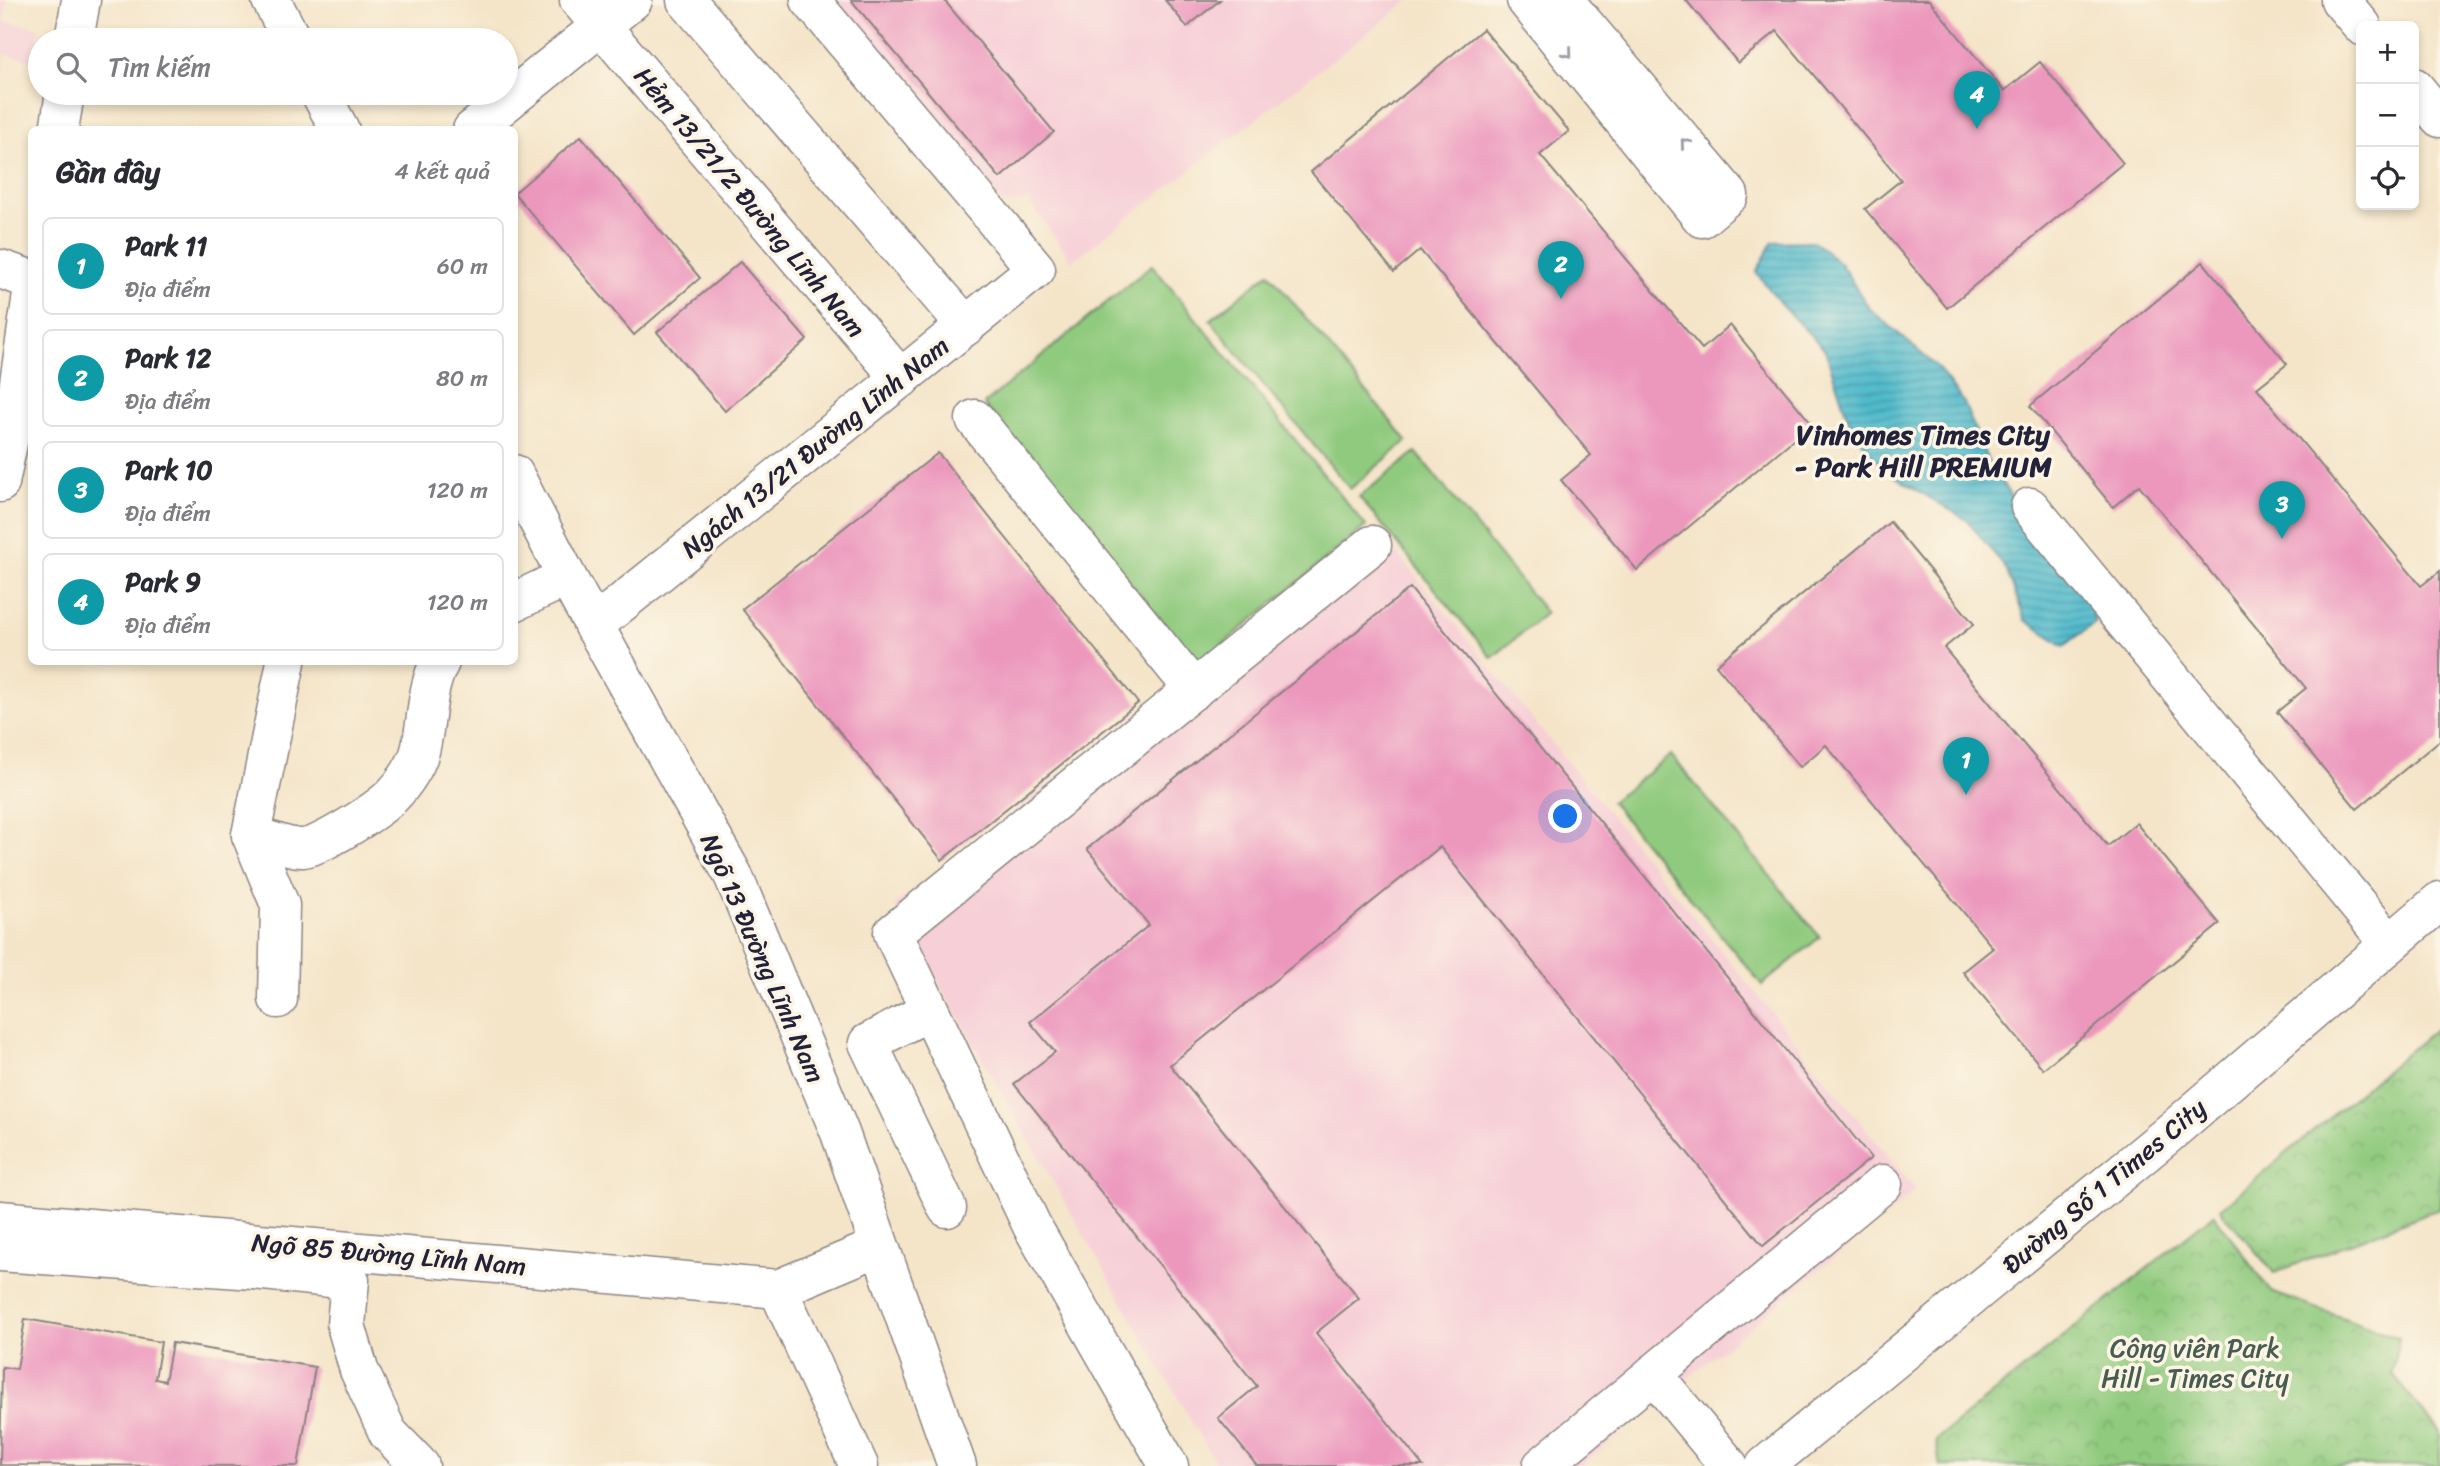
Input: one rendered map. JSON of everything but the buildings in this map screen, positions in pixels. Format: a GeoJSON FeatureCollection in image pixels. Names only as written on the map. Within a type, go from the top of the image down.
{"type":"FeatureCollection","features":[{"type":"Feature","properties":{"kind":"street"},"geometry":{"type":"LineString","coordinates":[[76,28],[81,0]]}},
{"type":"Feature","properties":{"kind":"street"},"geometry":{"type":"LineString","coordinates":[[271,0],[286,28]]}},
{"type":"Feature","properties":{"kind":"street"},"geometry":{"type":"LineString","coordinates":[[518,84],[590,13],[633,0]]}},
{"type":"Feature","properties":{"kind":"street"},"geometry":{"type":"LineString","coordinates":[[686,0],[966,326]]}},
{"type":"Feature","properties":{"kind":"street","name":"Ngách 13/21 Đường Lĩnh Nam"},"geometry":{"type":"LineString","coordinates":[[593,625],[1036,269],[810,0]]}},
{"type":"Feature","properties":{"kind":"street"},"geometry":{"type":"LineString","coordinates":[[1526,0],[1702,218],[1729,195],[1564,0]]}},
{"type":"Feature","properties":{"kind":"street"},"geometry":{"type":"LineString","coordinates":[[2340,0],[2358,21]]}},
{"type":"Feature","properties":{"kind":"street","name":"Hẻm 13/21/2 Đường Lĩnh Nam"},"geometry":{"type":"LineString","coordinates":[[590,13],[901,379]]}},
{"type":"Feature","properties":{"kind":"street"},"geometry":{"type":"LineString","coordinates":[[2419,93],[2440,118]]}},
{"type":"Feature","properties":{"kind":"street"},"geometry":{"type":"LineString","coordinates":[[60,126],[63,105]]}},
{"type":"Feature","properties":{"kind":"street"},"geometry":{"type":"LineString","coordinates":[[326,105],[338,126]]}},
{"type":"Feature","properties":{"kind":"street"},"geometry":{"type":"LineString","coordinates":[[476,126],[497,105]]}},
{"type":"Feature","properties":{"kind":"street"},"geometry":{"type":"LineString","coordinates":[[0,269],[28,279]]}},
{"type":"Feature","properties":{"kind":"street"},"geometry":{"type":"LineString","coordinates":[[0,483],[24,406],[28,350]]}},
{"type":"Feature","properties":{"kind":"street"},"geometry":{"type":"LineString","coordinates":[[975,419],[1194,690]]}},
{"type":"Feature","properties":{"kind":"street","name":"Ngõ 13 Đường Lĩnh Nam"},"geometry":{"type":"LineString","coordinates":[[518,482],[566,577],[733,875],[840,1133],[957,1466]]}},
{"type":"Feature","properties":{"kind":"street"},"geometry":{"type":"LineString","coordinates":[[2030,507],[2390,944]]}},
{"type":"Feature","properties":{"kind":"street"},"geometry":{"type":"LineString","coordinates":[[1169,1466],[1031,1226],[893,933],[1372,545]]}},
{"type":"Feature","properties":{"kind":"street"},"geometry":{"type":"LineString","coordinates":[[518,599],[566,577]]}},
{"type":"Feature","properties":{"kind":"street"},"geometry":{"type":"LineString","coordinates":[[278,999],[280,905],[251,835],[285,665]]}},
{"type":"Feature","properties":{"kind":"street"},"geometry":{"type":"LineString","coordinates":[[251,835],[303,848],[330,838],[391,797],[420,754],[426,704],[432,677],[438,665]]}},
{"type":"Feature","properties":{"kind":"street","name":"Đường Số 1 Times City"},"geometry":{"type":"LineString","coordinates":[[1765,1466],[2166,1136],[2440,901]]}},
{"type":"Feature","properties":{"kind":"street"},"geometry":{"type":"LineString","coordinates":[[929,1011],[868,1043],[947,1208]]}},
{"type":"Feature","properties":{"kind":"street"},"geometry":{"type":"LineString","coordinates":[[1542,1466],[1882,1184]]}},
{"type":"Feature","properties":{"kind":"street","name":"Ngõ 85 Đường Lĩnh Nam"},"geometry":{"type":"LineString","coordinates":[[0,1220],[778,1289],[878,1247]]}},
{"type":"Feature","properties":{"kind":"street"},"geometry":{"type":"LineString","coordinates":[[0,1252],[254,1270],[350,1280],[346,1325],[359,1370],[388,1433],[420,1466]]}},
{"type":"Feature","properties":{"kind":"street"},"geometry":{"type":"LineString","coordinates":[[778,1289],[859,1466]]}},
{"type":"Feature","properties":{"kind":"street"},"geometry":{"type":"LineString","coordinates":[[1653,1374],[1729,1466]]}},
{"type":"Feature","properties":{"kind":"shaded area"},"geometry":{"type":"Polygon","coordinates":[[[0,0],[7,0],[4,21],[39,28],[28,28],[28,60],[4,54],[0,92],[0,0]]]}},
{"type":"Feature","properties":{"kind":"shaded area"},"geometry":{"type":"Polygon","coordinates":[[[832,0],[1410,0],[1072,261],[1028,200],[1003,204],[832,0]]]}},
{"type":"Feature","properties":{"kind":"shaded area"},"geometry":{"type":"Polygon","coordinates":[[[1376,527],[1916,1190],[1581,1466],[1217,1466],[894,905],[1376,527]]]}},
{"type":"Feature","properties":{"kind":"green space"},"geometry":{"type":"Polygon","coordinates":[[[1152,265],[1366,526],[1198,665],[984,404],[1152,265]]]}},
{"type":"Feature","properties":{"kind":"green space"},"geometry":{"type":"Polygon","coordinates":[[[1269,273],[1407,441],[1350,489],[1210,320],[1269,273]]]}},
{"type":"Feature","properties":{"kind":"green space"},"geometry":{"type":"Polygon","coordinates":[[[1416,452],[1546,613],[1492,658],[1359,497],[1416,452]]]}},
{"type":"Feature","properties":{"kind":"green space"},"geometry":{"type":"Polygon","coordinates":[[[1671,755],[1820,937],[1762,985],[1611,802],[1671,755]]]}},
{"type":"Feature","properties":{"kind":"green space"},"geometry":{"type":"Polygon","coordinates":[[[2440,1025],[2440,1208],[2274,1273],[2220,1209],[2440,1025]]]}},
{"type":"Feature","properties":{"kind":"green space","name":"Công viên Park Hill - Times City"},"geometry":{"type":"Polygon","coordinates":[[[2214,1214],[2271,1292],[2399,1338],[2392,1374],[2440,1432],[2440,1466],[1940,1466],[1936,1440],[2214,1214]]]}},
{"type":"Feature","properties":{"kind":"water"},"geometry":{"type":"Polygon","coordinates":[[[1813,241],[1840,263],[1869,308],[1937,367],[1964,403],[1987,459],[2042,545],[2086,581],[2095,623],[2064,646],[2025,620],[2006,569],[1968,521],[1884,470],[1852,430],[1825,350],[1784,308],[1756,272],[1773,242],[1813,241]]]}},
{"type":"Feature","properties":{"kind":"place","name":"Park 9"},"geometry":{"type":"Point","coordinates":[1977,129]}},
{"type":"Feature","properties":{"kind":"place","name":"Park 12"},"geometry":{"type":"Point","coordinates":[1561,299]}},
{"type":"Feature","properties":{"kind":"place","name":"Park 10"},"geometry":{"type":"Point","coordinates":[2282,539]}},
{"type":"Feature","properties":{"kind":"place","name":"Park 11"},"geometry":{"type":"Point","coordinates":[1966,795]}},
{"type":"Feature","properties":{"kind":"district","name":"Vinhomes Times City - Park Hill PREMIUM"},"geometry":{"type":"Point","coordinates":[1923,450]}}]}
